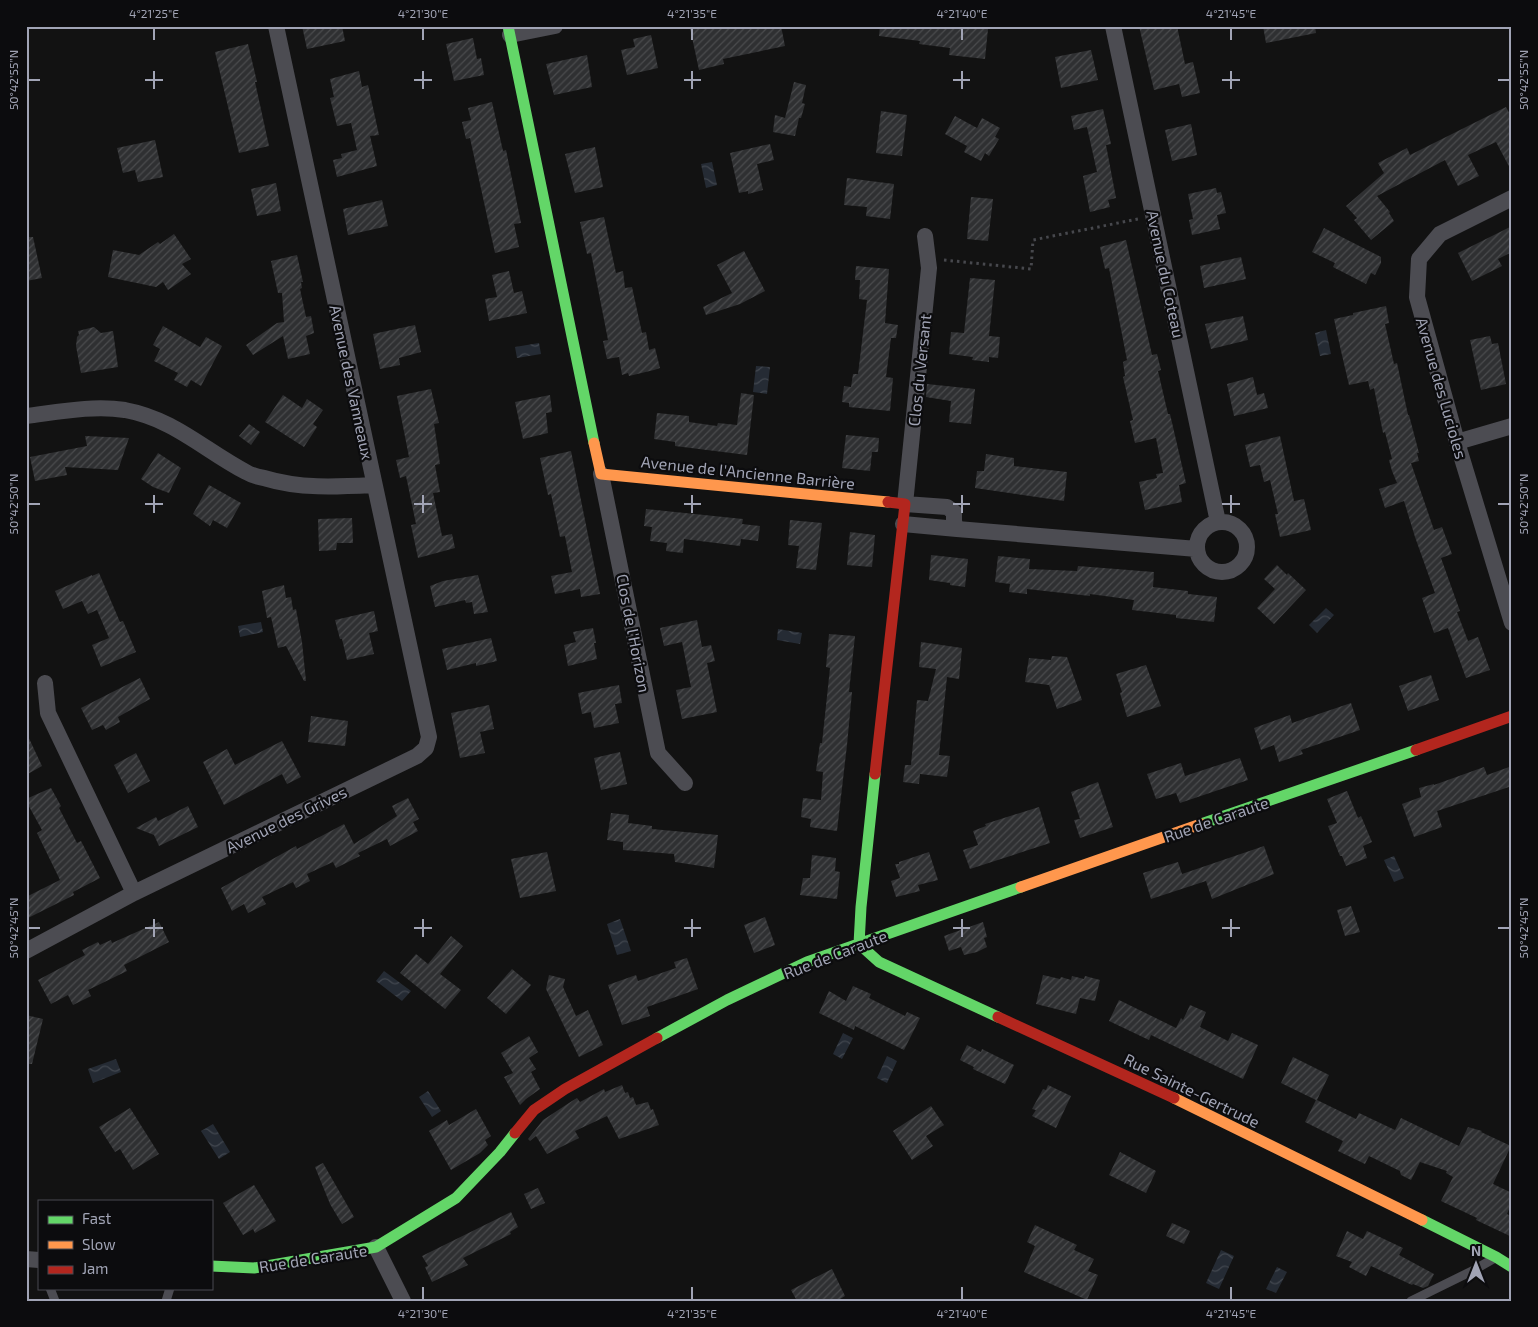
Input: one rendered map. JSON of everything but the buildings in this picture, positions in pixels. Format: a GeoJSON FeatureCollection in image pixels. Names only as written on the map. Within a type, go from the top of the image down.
{"type":"FeatureCollection","features":[{"type":"Feature","properties":{"kind":"street","name":"Avenue des Vanneaux"},"geometry":{"type":"LineString","coordinates":[[276,26],[429,737]]}},
{"type":"Feature","properties":{"kind":"street"},"geometry":{"type":"LineString","coordinates":[[556,26],[509,31],[601,474]]}},
{"type":"Feature","properties":{"kind":"street","name":"Avenue du Coteau"},"geometry":{"type":"LineString","coordinates":[[1113,26],[1218,522]]}},
{"type":"Feature","properties":{"kind":"street","name":"Avenue des Lucioles"},"geometry":{"type":"LineString","coordinates":[[1512,198],[1440,234],[1419,259],[1417,297],[1457,442],[1512,623]]}},
{"type":"Feature","properties":{"kind":"street","name":"Clos du Versant"},"geometry":{"type":"LineString","coordinates":[[905,504],[929,268],[925,236]]}},
{"type":"Feature","properties":{"kind":"street"},"geometry":{"type":"LineString","coordinates":[[26,416],[103,407],[126,410],[152,417],[184,432],[247,473],[282,484],[318,487],[374,485]]}},
{"type":"Feature","properties":{"kind":"street"},"geometry":{"type":"LineString","coordinates":[[1457,442],[1512,426]]}},
{"type":"Feature","properties":{"kind":"street","name":"Avenue de l'Ancienne Barrière"},"geometry":{"type":"LineString","coordinates":[[601,474],[905,504]]}},
{"type":"Feature","properties":{"kind":"street","name":"Clos de l'Horizon"},"geometry":{"type":"LineString","coordinates":[[601,474],[658,753],[685,783]]}},
{"type":"Feature","properties":{"kind":"street"},"geometry":{"type":"LineString","coordinates":[[859,944],[862,897],[905,504],[947,507],[954,512],[954,522],[957,529]]}},
{"type":"Feature","properties":{"kind":"street"},"geometry":{"type":"LineString","coordinates":[[1218,522],[1230,523],[1240,530],[1246,540],[1247,552],[1242,563],[1232,570],[1221,573],[1209,569],[1200,561],[1197,549],[1199,537],[1206,527],[1218,522]]}},
{"type":"Feature","properties":{"kind":"street"},"geometry":{"type":"LineString","coordinates":[[903,524],[1197,549]]}},
{"type":"Feature","properties":{"kind":"street"},"geometry":{"type":"LineString","coordinates":[[44,683],[48,713],[134,893]]}},
{"type":"Feature","properties":{"kind":"street","name":"Rue de Caraute"},"geometry":{"type":"LineString","coordinates":[[212,1266],[254,1268],[376,1247],[456,1198],[500,1152],[534,1110],[565,1089],[727,1000],[807,962],[1512,716]]}},
{"type":"Feature","properties":{"kind":"street","name":"Avenue des Grives"},"geometry":{"type":"LineString","coordinates":[[26,952],[134,893],[417,756],[426,748],[429,737]]}},
{"type":"Feature","properties":{"kind":"street","name":"Rue Sainte-Gertrude"},"geometry":{"type":"LineString","coordinates":[[859,944],[880,962],[1204,1112],[1496,1257],[1512,1267]]}},
{"type":"Feature","properties":{"kind":"street"},"geometry":{"type":"LineString","coordinates":[[376,1247],[403,1301]]}},
{"type":"Feature","properties":{"kind":"lane"},"geometry":{"type":"LineString","coordinates":[[1411,1301],[1496,1257]]}},
{"type":"Feature","properties":{"kind":"path"},"geometry":{"type":"LineString","coordinates":[[928,258],[1031,269],[1033,240],[1153,216]]}},
{"type":"Feature","properties":{"kind":"water"},"geometry":{"type":"Polygon","coordinates":[[[712,162],[717,185],[706,188],[701,164],[712,162]]]}},
{"type":"Feature","properties":{"kind":"water"},"geometry":{"type":"Polygon","coordinates":[[[1326,330],[1331,354],[1320,356],[1315,333],[1326,330]]]}},
{"type":"Feature","properties":{"kind":"water"},"geometry":{"type":"Polygon","coordinates":[[[539,343],[541,354],[517,358],[515,347],[539,343]]]}},
{"type":"Feature","properties":{"kind":"water"},"geometry":{"type":"Polygon","coordinates":[[[756,366],[770,367],[767,394],[753,392],[756,366]]]}},
{"type":"Feature","properties":{"kind":"water"},"geometry":{"type":"Polygon","coordinates":[[[1326,608],[1334,615],[1317,633],[1309,625],[1326,608]]]}},
{"type":"Feature","properties":{"kind":"water"},"geometry":{"type":"Polygon","coordinates":[[[261,622],[263,632],[240,637],[238,626],[261,622]]]}},
{"type":"Feature","properties":{"kind":"water"},"geometry":{"type":"Polygon","coordinates":[[[778,629],[802,633],[800,644],[777,640],[778,629]]]}},
{"type":"Feature","properties":{"kind":"water"},"geometry":{"type":"Polygon","coordinates":[[[1394,856],[1404,878],[1394,882],[1384,860],[1394,856]]]}},
{"type":"Feature","properties":{"kind":"water"},"geometry":{"type":"Polygon","coordinates":[[[620,919],[631,951],[617,955],[607,924],[620,919]]]}},
{"type":"Feature","properties":{"kind":"water"},"geometry":{"type":"Polygon","coordinates":[[[384,971],[411,991],[402,1001],[376,981],[384,971]]]}},
{"type":"Feature","properties":{"kind":"water"},"geometry":{"type":"Polygon","coordinates":[[[843,1033],[853,1038],[842,1059],[833,1054],[843,1033]]]}},
{"type":"Feature","properties":{"kind":"water"},"geometry":{"type":"Polygon","coordinates":[[[887,1056],[897,1061],[887,1083],[877,1078],[887,1056]]]}},
{"type":"Feature","properties":{"kind":"water"},"geometry":{"type":"Polygon","coordinates":[[[116,1059],[121,1072],[93,1083],[88,1069],[116,1059]]]}},
{"type":"Feature","properties":{"kind":"water"},"geometry":{"type":"Polygon","coordinates":[[[428,1091],[441,1111],[432,1117],[419,1097],[428,1091]]]}},
{"type":"Feature","properties":{"kind":"water"},"geometry":{"type":"Polygon","coordinates":[[[213,1124],[230,1152],[219,1159],[201,1131],[213,1124]]]}},
{"type":"Feature","properties":{"kind":"water"},"geometry":{"type":"Polygon","coordinates":[[[1221,1250],[1234,1256],[1219,1289],[1206,1283],[1221,1250]]]}},
{"type":"Feature","properties":{"kind":"water"},"geometry":{"type":"Polygon","coordinates":[[[1277,1267],[1287,1272],[1276,1293],[1266,1289],[1277,1267]]]}},
{"type":"Feature","properties":{"kind":"traffic: fast"},"geometry":{"type":"LineString","coordinates":[[508,26],[594,443]]}},
{"type":"Feature","properties":{"kind":"traffic: fast"},"geometry":{"type":"LineString","coordinates":[[1201,824],[1416,750]]}},
{"type":"Feature","properties":{"kind":"traffic: fast"},"geometry":{"type":"LineString","coordinates":[[875,774],[859,944],[879,962],[998,1017]]}},
{"type":"Feature","properties":{"kind":"traffic: fast"},"geometry":{"type":"LineString","coordinates":[[657,1038],[727,1000],[807,962],[1021,887]]}},
{"type":"Feature","properties":{"kind":"traffic: fast"},"geometry":{"type":"LineString","coordinates":[[212,1266],[254,1268],[376,1247],[456,1198],[500,1152],[515,1133]]}},
{"type":"Feature","properties":{"kind":"traffic: fast"},"geometry":{"type":"LineString","coordinates":[[1422,1220],[1512,1267]]}},
{"type":"Feature","properties":{"kind":"traffic: slow"},"geometry":{"type":"LineString","coordinates":[[594,443],[601,474],[888,502]]}},
{"type":"Feature","properties":{"kind":"traffic: slow"},"geometry":{"type":"LineString","coordinates":[[1021,887],[1201,824]]}},
{"type":"Feature","properties":{"kind":"traffic: slow"},"geometry":{"type":"LineString","coordinates":[[1174,1098],[1422,1220]]}},
{"type":"Feature","properties":{"kind":"traffic: jam"},"geometry":{"type":"LineString","coordinates":[[875,774],[905,504],[888,502]]}},
{"type":"Feature","properties":{"kind":"traffic: jam"},"geometry":{"type":"LineString","coordinates":[[1416,750],[1512,716]]}},
{"type":"Feature","properties":{"kind":"traffic: jam"},"geometry":{"type":"LineString","coordinates":[[998,1017],[1174,1098]]}},
{"type":"Feature","properties":{"kind":"traffic: jam"},"geometry":{"type":"LineString","coordinates":[[515,1133],[534,1110],[565,1089],[657,1038]]}}]}
